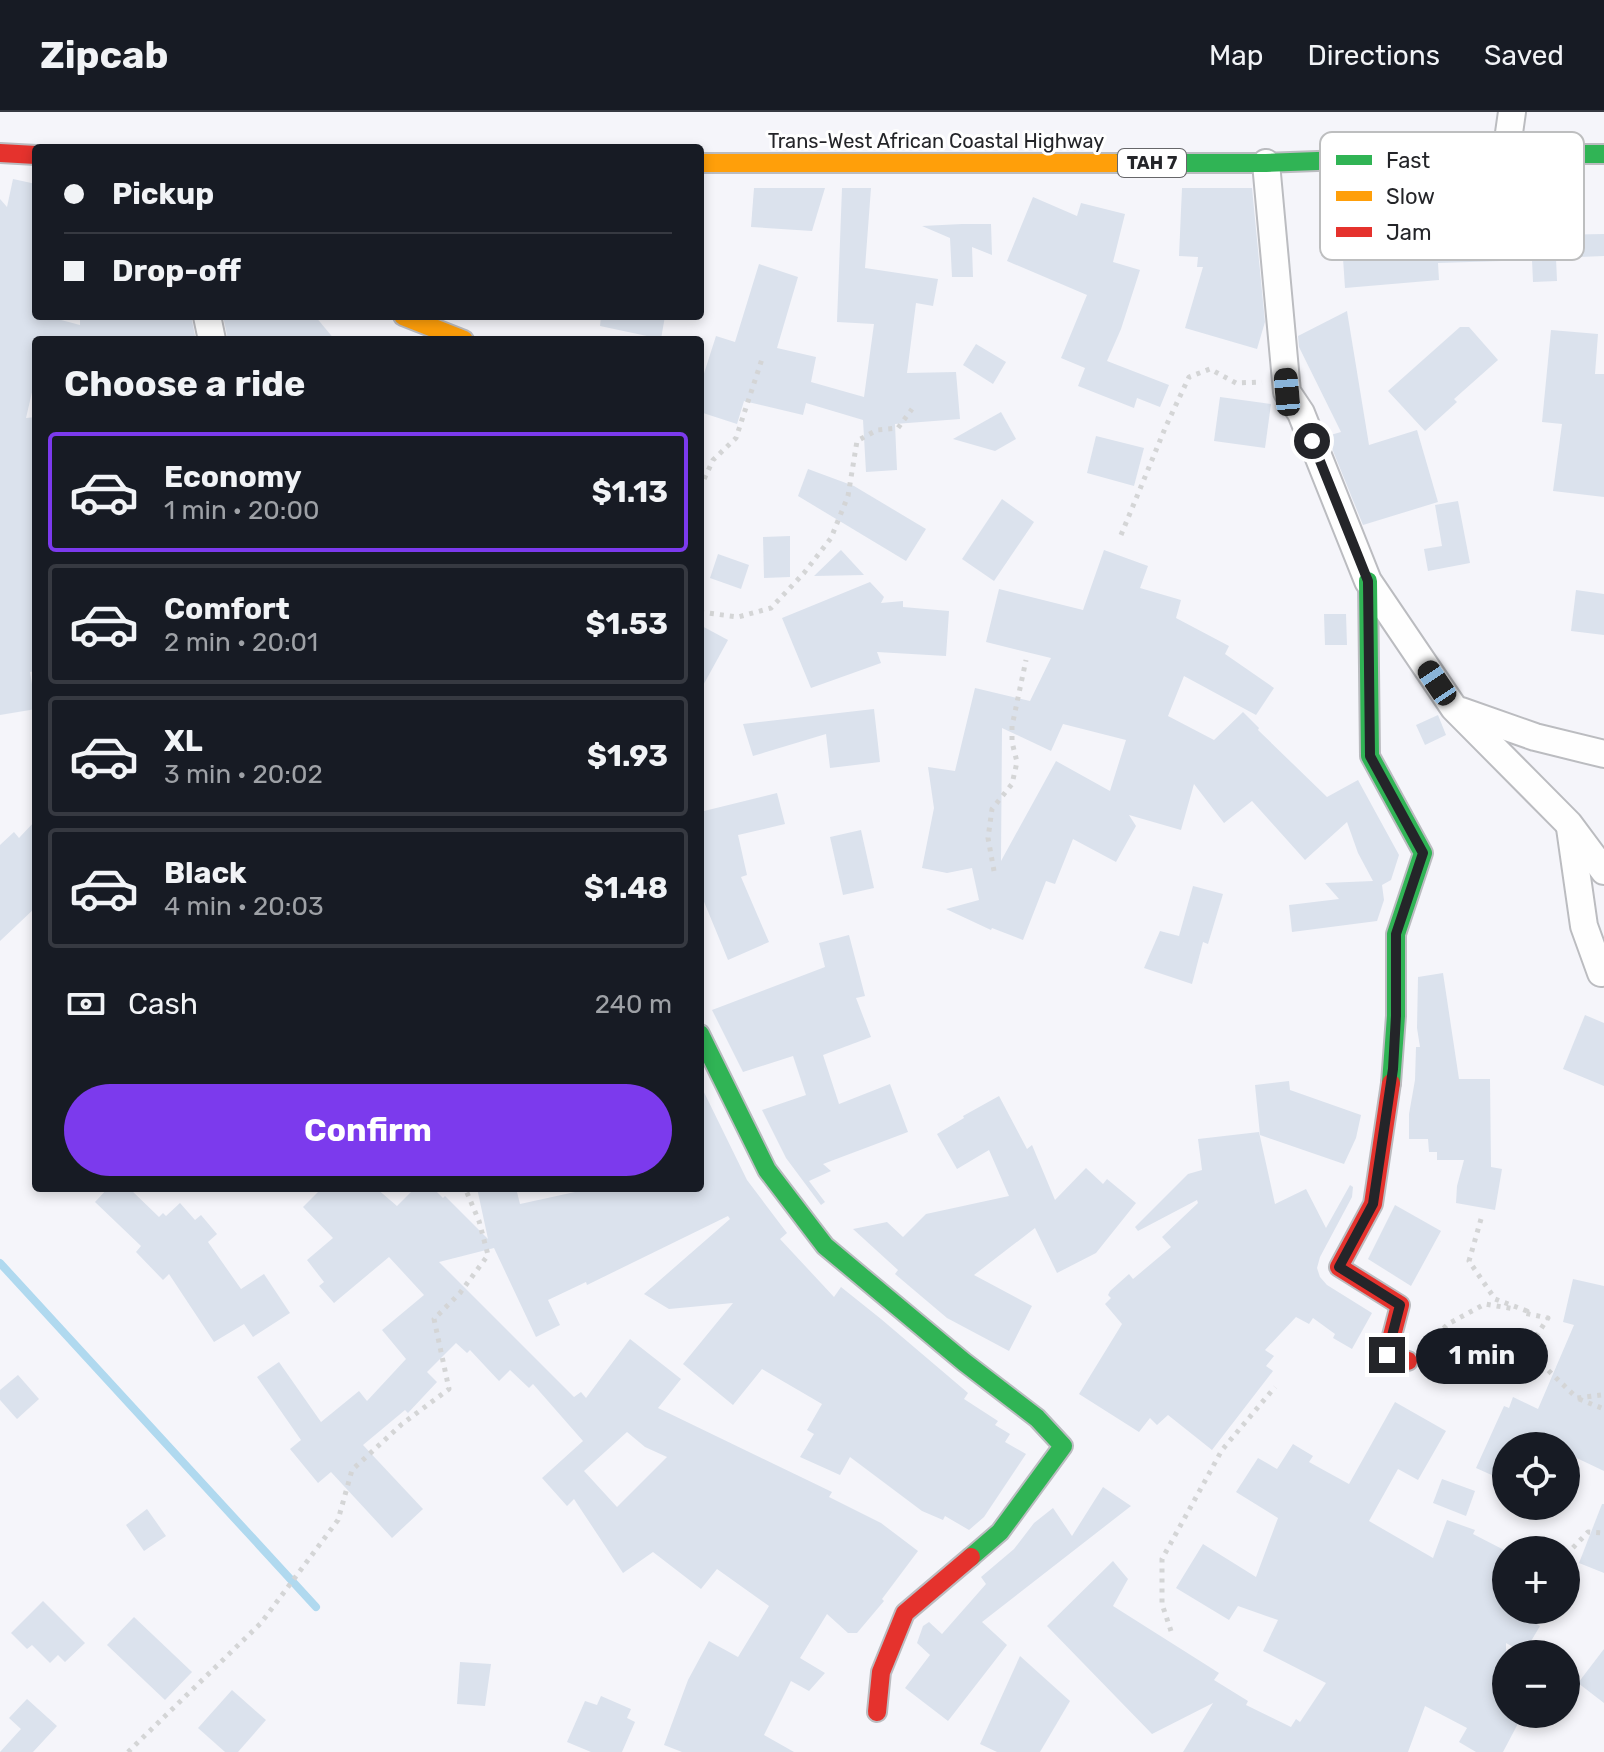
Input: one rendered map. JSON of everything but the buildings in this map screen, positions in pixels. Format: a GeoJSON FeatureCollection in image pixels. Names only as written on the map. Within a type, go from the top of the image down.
{"type":"FeatureCollection","features":[{"type":"Feature","properties":{"kind":"main road"},"geometry":{"type":"LineString","coordinates":[[0,153],[32,155]]}},
{"type":"Feature","properties":{"kind":"main road","name":"Trans-West African Coastal Highway"},"geometry":{"type":"LineString","coordinates":[[704,163],[1320,161]]}},
{"type":"Feature","properties":{"kind":"main road"},"geometry":{"type":"LineString","coordinates":[[413,320],[454,336]]}},
{"type":"Feature","properties":{"kind":"main road"},"geometry":{"type":"LineString","coordinates":[[1368,581],[1370,756],[1423,853],[1396,934],[1393,1069],[1373,1204],[1339,1267],[1400,1305],[1387,1355],[1408,1361]]}},
{"type":"Feature","properties":{"kind":"main road"},"geometry":{"type":"LineString","coordinates":[[704,1042],[767,1170],[825,1246],[964,1362],[1037,1418],[1063,1446],[1000,1532],[905,1613],[881,1672],[877,1712]]}},
{"type":"Feature","properties":{"kind":"street"},"geometry":{"type":"LineString","coordinates":[[1509,132],[1512,112]]}},
{"type":"Feature","properties":{"kind":"street"},"geometry":{"type":"LineString","coordinates":[[1266,163],[1287,392],[1301,413],[1368,581],[1454,708],[1569,824],[1604,871]]}},
{"type":"Feature","properties":{"kind":"street"},"geometry":{"type":"LineString","coordinates":[[1454,708],[1535,737],[1604,754]]}},
{"type":"Feature","properties":{"kind":"street"},"geometry":{"type":"LineString","coordinates":[[1569,824],[1584,926],[1601,973]]}},
{"type":"Feature","properties":{"kind":"path"},"geometry":{"type":"LineString","coordinates":[[704,479],[713,460],[736,438],[762,359]]}},
{"type":"Feature","properties":{"kind":"path"},"geometry":{"type":"LineString","coordinates":[[1121,535],[1189,377],[1210,369],[1236,383],[1260,381],[1287,392]]}},
{"type":"Feature","properties":{"kind":"path"},"geometry":{"type":"LineString","coordinates":[[704,613],[738,617],[771,608],[831,538],[848,496],[857,441],[877,430],[898,428],[912,409]]}},
{"type":"Feature","properties":{"kind":"path"},"geometry":{"type":"LineString","coordinates":[[994,871],[988,838],[992,809],[1012,784],[1017,762],[1012,726],[1026,660]]}},
{"type":"Feature","properties":{"kind":"path"},"geometry":{"type":"LineString","coordinates":[[128,1752],[261,1623],[338,1520],[352,1470],[402,1424],[449,1389],[434,1319],[460,1293],[488,1255],[467,1192]]}},
{"type":"Feature","properties":{"kind":"path"},"geometry":{"type":"LineString","coordinates":[[1481,1219],[1469,1261],[1495,1299],[1527,1311]]}},
{"type":"Feature","properties":{"kind":"path"},"geometry":{"type":"LineString","coordinates":[[1408,1361],[1448,1324],[1485,1304],[1527,1311]]}},
{"type":"Feature","properties":{"kind":"path"},"geometry":{"type":"LineString","coordinates":[[1527,1311],[1524,1313],[1548,1318],[1527,1350],[1577,1398],[1604,1409]]}},
{"type":"Feature","properties":{"kind":"path"},"geometry":{"type":"LineString","coordinates":[[1171,1631],[1162,1604],[1162,1559],[1222,1450],[1275,1387]]}},
{"type":"Feature","properties":{"kind":"path"},"geometry":{"type":"LineString","coordinates":[[1577,1398],[1601,1395]]}},
{"type":"Feature","properties":{"kind":"path"},"geometry":{"type":"LineString","coordinates":[[1580,1540],[1588,1532],[1604,1533]]}},
{"type":"Feature","properties":{"kind":"waterway"},"geometry":{"type":"LineString","coordinates":[[0,1263],[316,1607]]}},
{"type":"Feature","properties":{"kind":"traffic: fast"},"geometry":{"type":"LineString","coordinates":[[1584,154],[1604,154]]}},
{"type":"Feature","properties":{"kind":"traffic: fast"},"geometry":{"type":"LineString","coordinates":[[1115,163],[1320,161]]}},
{"type":"Feature","properties":{"kind":"traffic: fast"},"geometry":{"type":"LineString","coordinates":[[1368,581],[1370,756],[1423,853],[1396,934],[1396,1016],[1391,1083]]}},
{"type":"Feature","properties":{"kind":"traffic: fast"},"geometry":{"type":"LineString","coordinates":[[704,1042],[767,1170],[825,1246],[964,1362],[1037,1418],[1063,1446],[1000,1532],[971,1557]]}},
{"type":"Feature","properties":{"kind":"traffic: slow"},"geometry":{"type":"LineString","coordinates":[[704,163],[1115,163]]}},
{"type":"Feature","properties":{"kind":"traffic: slow"},"geometry":{"type":"LineString","coordinates":[[413,320],[454,336]]}},
{"type":"Feature","properties":{"kind":"traffic: jam"},"geometry":{"type":"LineString","coordinates":[[0,153],[32,155]]}},
{"type":"Feature","properties":{"kind":"traffic: jam"},"geometry":{"type":"LineString","coordinates":[[1391,1083],[1373,1204],[1339,1267],[1400,1305],[1387,1355],[1408,1361]]}},
{"type":"Feature","properties":{"kind":"traffic: jam"},"geometry":{"type":"LineString","coordinates":[[877,1712],[881,1672],[905,1613],[971,1557]]}},
{"type":"Feature","properties":{"kind":"route"},"geometry":{"type":"LineString","coordinates":[[1312,441],[1368,581],[1370,756],[1423,853],[1396,934],[1393,1069],[1373,1204],[1339,1267],[1400,1305],[1387,1355]]}}]}
